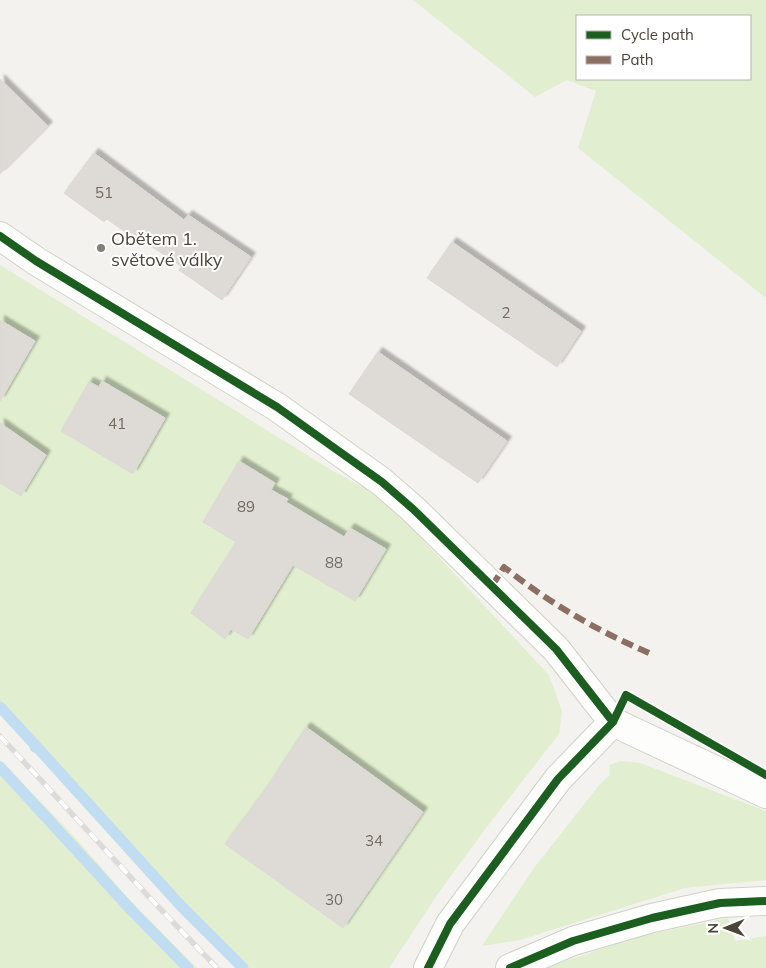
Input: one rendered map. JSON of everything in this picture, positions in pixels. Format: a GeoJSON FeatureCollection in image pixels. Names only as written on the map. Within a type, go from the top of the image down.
{"type":"FeatureCollection","features":[{"type":"Feature","properties":{"kind":"street"},"geometry":{"type":"LineString","coordinates":[[0,236],[36,261],[277,407],[382,482],[413,509],[556,649],[613,722],[766,794]]}},
{"type":"Feature","properties":{"kind":"street"},"geometry":{"type":"LineString","coordinates":[[428,968],[450,924],[558,779],[613,722]]}},
{"type":"Feature","properties":{"kind":"street"},"geometry":{"type":"LineString","coordinates":[[510,968],[573,941],[652,918],[720,904],[766,901]]}},
{"type":"Feature","properties":{"kind":"green space"},"geometry":{"type":"Polygon","coordinates":[[[413,0],[766,0],[766,298],[578,148],[596,91],[567,80],[535,97],[413,0]]]}},
{"type":"Feature","properties":{"kind":"green space"},"geometry":{"type":"Polygon","coordinates":[[[0,265],[333,471],[367,489],[404,520],[549,675],[562,711],[559,734],[437,895],[389,968],[243,968],[181,906],[0,709],[0,265]]]}},
{"type":"Feature","properties":{"kind":"green space"},"geometry":{"type":"Polygon","coordinates":[[[0,760],[73,835],[127,897],[197,968],[0,968],[0,760]]]}},
{"type":"Feature","properties":{"kind":"green space"},"geometry":{"type":"Polygon","coordinates":[[[621,761],[640,763],[766,811],[766,880],[685,888],[520,940],[482,946],[534,868],[600,784],[610,775],[609,765],[621,761]]]}},
{"type":"Feature","properties":{"kind":"green space"},"geometry":{"type":"Polygon","coordinates":[[[728,918],[735,941],[766,936],[766,968],[545,968],[636,937],[728,918]]]}},
{"type":"Feature","properties":{"kind":"building"},"geometry":{"type":"Polygon","coordinates":[[[0,79],[48,126],[0,174],[0,79]]]}},
{"type":"Feature","properties":{"kind":"building"},"geometry":{"type":"Polygon","coordinates":[[[94,153],[184,220],[188,215],[251,257],[222,300],[179,270],[181,266],[130,232],[128,234],[107,219],[104,222],[64,193],[94,153]]]}},
{"type":"Feature","properties":{"kind":"building"},"geometry":{"type":"Polygon","coordinates":[[[452,242],[581,331],[557,367],[427,278],[452,242]]]}},
{"type":"Feature","properties":{"kind":"building"},"geometry":{"type":"Polygon","coordinates":[[[0,320],[35,341],[0,401],[0,320]]]}},
{"type":"Feature","properties":{"kind":"building"},"geometry":{"type":"Polygon","coordinates":[[[378,352],[507,441],[478,483],[349,394],[378,352]]]}},
{"type":"Feature","properties":{"kind":"building"},"geometry":{"type":"Polygon","coordinates":[[[102,381],[165,418],[133,474],[61,431],[89,382],[99,387],[102,381]]]}},
{"type":"Feature","properties":{"kind":"building"},"geometry":{"type":"Polygon","coordinates":[[[0,423],[46,455],[21,496],[0,483],[0,423]]]}},
{"type":"Feature","properties":{"kind":"building"},"geometry":{"type":"Polygon","coordinates":[[[239,461],[275,483],[271,490],[288,499],[286,502],[344,537],[350,528],[386,549],[355,601],[293,565],[248,639],[231,629],[225,639],[191,613],[236,542],[203,522],[239,461]]]}},
{"type":"Feature","properties":{"kind":"building"},"geometry":{"type":"Polygon","coordinates":[[[306,727],[423,812],[343,928],[225,844],[263,793],[306,727]]]}},
{"type":"Feature","properties":{"kind":"waterway"},"geometry":{"type":"LineString","coordinates":[[0,707],[36,746]]}},
{"type":"Feature","properties":{"kind":"waterway"},"geometry":{"type":"LineString","coordinates":[[35,747],[181,906],[243,968]]}},
{"type":"Feature","properties":{"kind":"waterway"},"geometry":{"type":"LineString","coordinates":[[0,767],[134,913],[188,968]]}},
{"type":"Feature","properties":{"kind":"railway"},"geometry":{"type":"LineString","coordinates":[[0,736],[217,968]]}},
{"type":"Feature","properties":{"kind":"marked path"},"geometry":{"type":"LineString","coordinates":[[492,586],[504,567],[574,615],[610,635],[649,653]]}},
{"type":"Feature","properties":{"kind":"cycle path"},"geometry":{"type":"LineString","coordinates":[[0,236],[36,261],[277,407],[382,482],[413,509],[556,649],[613,722]]}},
{"type":"Feature","properties":{"kind":"cycle path"},"geometry":{"type":"LineString","coordinates":[[428,968],[450,924],[558,779],[613,722],[626,695],[766,775]]}},
{"type":"Feature","properties":{"kind":"cycle path"},"geometry":{"type":"LineString","coordinates":[[510,968],[573,941],[652,918],[720,903],[766,901]]}},
{"type":"Feature","properties":{"kind":"place","name":"Obětem 1. světové války"},"geometry":{"type":"Point","coordinates":[101,248]}}]}
